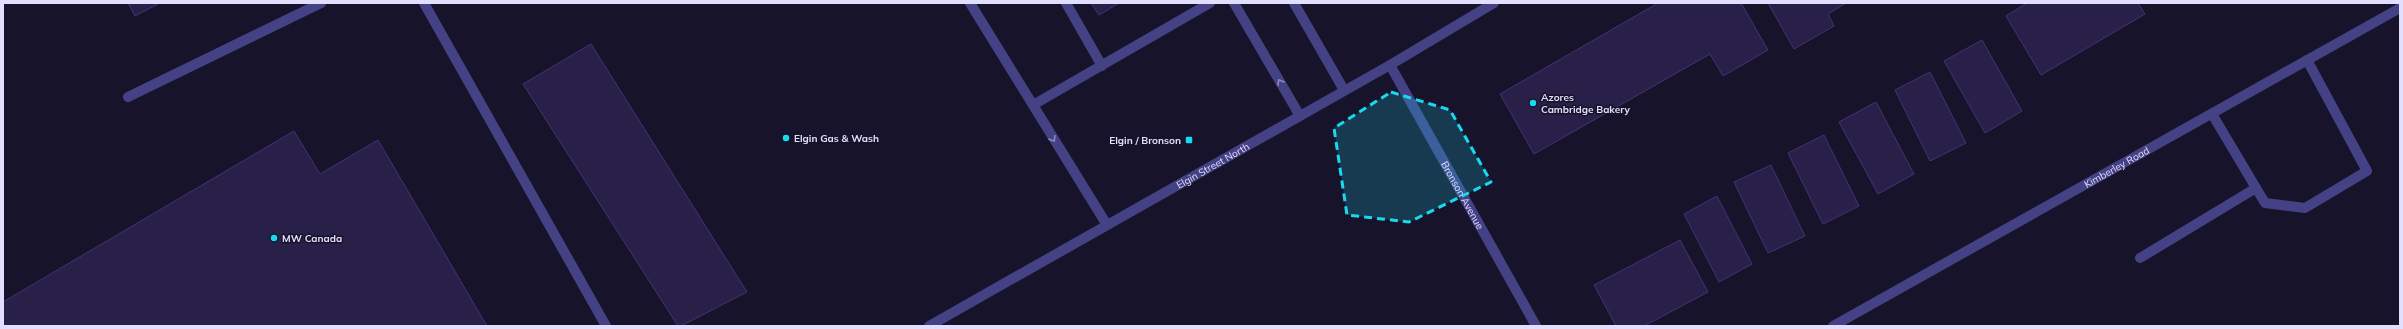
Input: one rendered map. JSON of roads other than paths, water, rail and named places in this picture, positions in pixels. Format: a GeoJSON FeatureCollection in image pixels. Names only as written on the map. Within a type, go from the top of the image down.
{"type":"FeatureCollection","features":[{"type":"Feature","properties":{"kind":"street"},"geometry":{"type":"LineString","coordinates":[[128,96],[321,3]]}},
{"type":"Feature","properties":{"kind":"street"},"geometry":{"type":"LineString","coordinates":[[424,3],[606,326]]}},
{"type":"Feature","properties":{"kind":"street"},"geometry":{"type":"LineString","coordinates":[[970,3],[1107,225]]}},
{"type":"Feature","properties":{"kind":"street"},"geometry":{"type":"LineString","coordinates":[[1066,3],[1102,66]]}},
{"type":"Feature","properties":{"kind":"street"},"geometry":{"type":"LineString","coordinates":[[1033,105],[1210,3]]}},
{"type":"Feature","properties":{"kind":"street"},"geometry":{"type":"LineString","coordinates":[[1234,3],[1300,116]]}},
{"type":"Feature","properties":{"kind":"street"},"geometry":{"type":"LineString","coordinates":[[1294,3],[1344,90]]}},
{"type":"Feature","properties":{"kind":"street","name":"Elgin Street North"},"geometry":{"type":"LineString","coordinates":[[929,326],[1390,65],[1494,3]]}},
{"type":"Feature","properties":{"kind":"street","name":"Kimberley Road"},"geometry":{"type":"LineString","coordinates":[[1833,326],[2400,8]]}},
{"type":"Feature","properties":{"kind":"street"},"geometry":{"type":"LineString","coordinates":[[2212,114],[2265,203],[2306,208],[2367,171],[2307,60]]}},
{"type":"Feature","properties":{"kind":"street","name":"Bronson Avenue"},"geometry":{"type":"LineString","coordinates":[[1390,65],[1536,326]]}},
{"type":"Feature","properties":{"kind":"street"},"geometry":{"type":"LineString","coordinates":[[2140,258],[2256,188]]}},
{"type":"Feature","properties":{"kind":"place","name":"Azores Cambridge Bakery"},"geometry":{"type":"Point","coordinates":[1533,103]}},
{"type":"Feature","properties":{"kind":"place","name":"Elgin Gas & Wash"},"geometry":{"type":"Point","coordinates":[786,138]}},
{"type":"Feature","properties":{"kind":"place","name":"Elgin / Bronson"},"geometry":{"type":"Point","coordinates":[1189,140]}},
{"type":"Feature","properties":{"kind":"place","name":"MW Canada"},"geometry":{"type":"Point","coordinates":[274,238]}}]}
